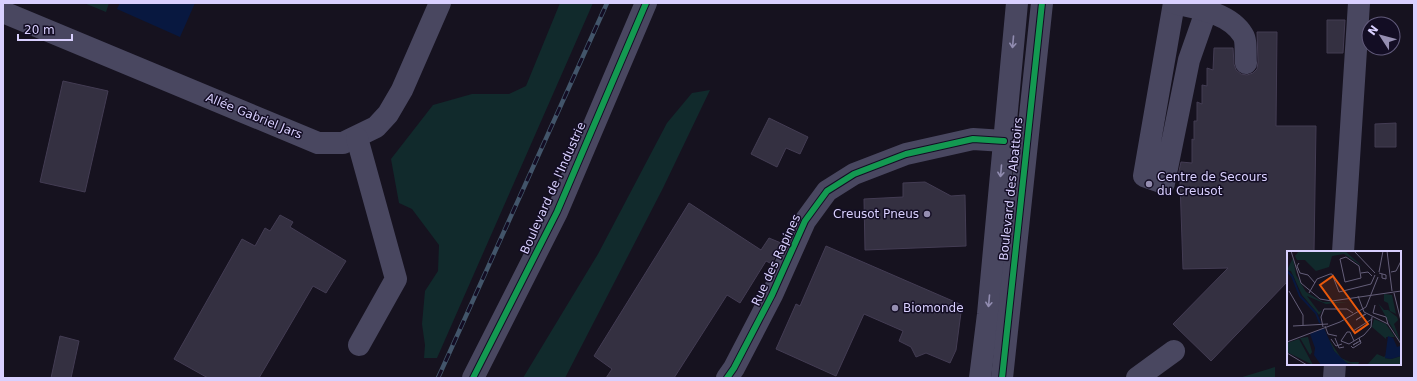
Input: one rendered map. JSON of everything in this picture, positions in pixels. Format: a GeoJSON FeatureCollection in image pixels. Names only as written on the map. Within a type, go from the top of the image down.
{"type":"FeatureCollection","features":[{"type":"Feature","properties":{"kind":"street","name":"Allée Gabriel Jars"},"geometry":{"type":"LineString","coordinates":[[3,12],[318,143],[343,144],[376,127],[388,114],[402,90],[440,3]]}},
{"type":"Feature","properties":{"kind":"street","name":"Boulevard de l'Industrie"},"geometry":{"type":"LineString","coordinates":[[473,378],[557,212],[646,3]]}},
{"type":"Feature","properties":{"kind":"street","name":"Boulevard des Abattoirs"},"geometry":{"type":"LineString","coordinates":[[980,378],[1017,3]]}},
{"type":"Feature","properties":{"kind":"street","name":"Boulevard des Abattoirs"},"geometry":{"type":"LineString","coordinates":[[1002,378],[1042,3]]}},
{"type":"Feature","properties":{"kind":"street"},"geometry":{"type":"LineString","coordinates":[[1208,7],[1189,60],[1164,183],[1144,176],[1174,3],[1208,7],[1233,24],[1244,36],[1246,63]]}},
{"type":"Feature","properties":{"kind":"street"},"geometry":{"type":"LineString","coordinates":[[1343,251],[1359,3]]}},
{"type":"Feature","properties":{"kind":"street"},"geometry":{"type":"LineString","coordinates":[[357,138],[396,279],[359,345]]}},
{"type":"Feature","properties":{"kind":"street","name":"Rue des Rapines"},"geometry":{"type":"LineString","coordinates":[[727,378],[734,368],[772,295],[805,221],[827,192],[854,174],[906,154],[973,140],[1004,141]]}},
{"type":"Feature","properties":{"kind":"street"},"geometry":{"type":"LineString","coordinates":[[1137,378],[1174,351]]}},
{"type":"Feature","properties":{"kind":"street"},"geometry":{"type":"LineString","coordinates":[[1334,378],[1335,365]]}},
{"type":"Feature","properties":{"kind":"green space"},"geometry":{"type":"Polygon","coordinates":[[[84,3],[109,3],[106,12],[84,3]]]}},
{"type":"Feature","properties":{"kind":"green space"},"geometry":{"type":"Polygon","coordinates":[[[560,3],[593,3],[437,358],[424,358],[425,345],[422,324],[425,291],[438,271],[439,245],[412,209],[399,203],[391,159],[433,105],[472,94],[509,94],[526,86],[560,3]]]}},
{"type":"Feature","properties":{"kind":"green space"},"geometry":{"type":"Polygon","coordinates":[[[710,90],[663,188],[565,378],[523,378],[598,254],[667,123],[692,93],[710,90]]]}},
{"type":"Feature","properties":{"kind":"green space"},"geometry":{"type":"Polygon","coordinates":[[[1275,367],[1275,378],[1239,378],[1275,367]]]}},
{"type":"Feature","properties":{"kind":"water"},"geometry":{"type":"Polygon","coordinates":[[[120,3],[195,3],[180,37],[117,9],[120,3]]]}},
{"type":"Feature","properties":{"kind":"building"},"geometry":{"type":"Polygon","coordinates":[[[1327,20],[1345,20],[1343,53],[1327,53],[1327,20]]]}},
{"type":"Feature","properties":{"kind":"building"},"geometry":{"type":"Polygon","coordinates":[[[1257,32],[1277,32],[1276,126],[1316,126],[1314,251],[1287,251],[1287,282],[1211,361],[1173,324],[1228,268],[1183,269],[1180,182],[1177,180],[1181,162],[1192,163],[1192,139],[1194,140],[1194,121],[1197,121],[1197,102],[1202,104],[1202,85],[1207,86],[1207,68],[1213,70],[1214,48],[1233,48],[1234,64],[1236,70],[1241,74],[1247,75],[1253,73],[1257,69],[1257,32]]]}},
{"type":"Feature","properties":{"kind":"building"},"geometry":{"type":"Polygon","coordinates":[[[63,81],[108,91],[85,192],[40,182],[63,81]]]}},
{"type":"Feature","properties":{"kind":"building"},"geometry":{"type":"Polygon","coordinates":[[[769,118],[808,137],[800,154],[786,148],[777,167],[751,154],[769,118]]]}},
{"type":"Feature","properties":{"kind":"building"},"geometry":{"type":"Polygon","coordinates":[[[1396,123],[1396,147],[1375,147],[1375,124],[1396,123]]]}},
{"type":"Feature","properties":{"kind":"building"},"geometry":{"type":"Polygon","coordinates":[[[925,182],[951,196],[965,195],[966,246],[865,250],[864,199],[903,197],[903,183],[925,182]]]}},
{"type":"Feature","properties":{"kind":"building"},"geometry":{"type":"Polygon","coordinates":[[[689,203],[761,250],[769,238],[781,243],[772,264],[766,261],[740,303],[727,295],[674,378],[606,378],[612,369],[594,356],[689,203]]]}},
{"type":"Feature","properties":{"kind":"building"},"geometry":{"type":"Polygon","coordinates":[[[280,215],[293,222],[290,227],[346,261],[326,293],[313,286],[259,378],[208,378],[174,359],[242,239],[255,246],[265,228],[270,231],[280,215]]]}},
{"type":"Feature","properties":{"kind":"building"},"geometry":{"type":"Polygon","coordinates":[[[826,246],[962,305],[956,350],[950,363],[926,353],[916,357],[911,347],[899,341],[903,331],[864,314],[836,376],[776,349],[796,304],[800,306],[826,246]]]}},
{"type":"Feature","properties":{"kind":"building"},"geometry":{"type":"Polygon","coordinates":[[[60,336],[79,341],[71,378],[51,378],[60,336]]]}},
{"type":"Feature","properties":{"kind":"railway"},"geometry":{"type":"LineString","coordinates":[[438,378],[607,3]]}},
{"type":"Feature","properties":{"kind":"cycle path"},"geometry":{"type":"LineString","coordinates":[[473,378],[557,212],[646,3]]}},
{"type":"Feature","properties":{"kind":"cycle path"},"geometry":{"type":"LineString","coordinates":[[1002,378],[1042,3]]}},
{"type":"Feature","properties":{"kind":"cycle path"},"geometry":{"type":"LineString","coordinates":[[727,378],[734,368],[772,295],[805,221],[827,191],[854,174],[906,154],[973,139],[1004,141]]}},
{"type":"Feature","properties":{"kind":"place","name":"Centre de Secours du Creusot"},"geometry":{"type":"Point","coordinates":[1149,184]}},
{"type":"Feature","properties":{"kind":"place","name":"Creusot Pneus"},"geometry":{"type":"Point","coordinates":[927,214]}},
{"type":"Feature","properties":{"kind":"place","name":"Biomonde"},"geometry":{"type":"Point","coordinates":[895,308]}}]}
